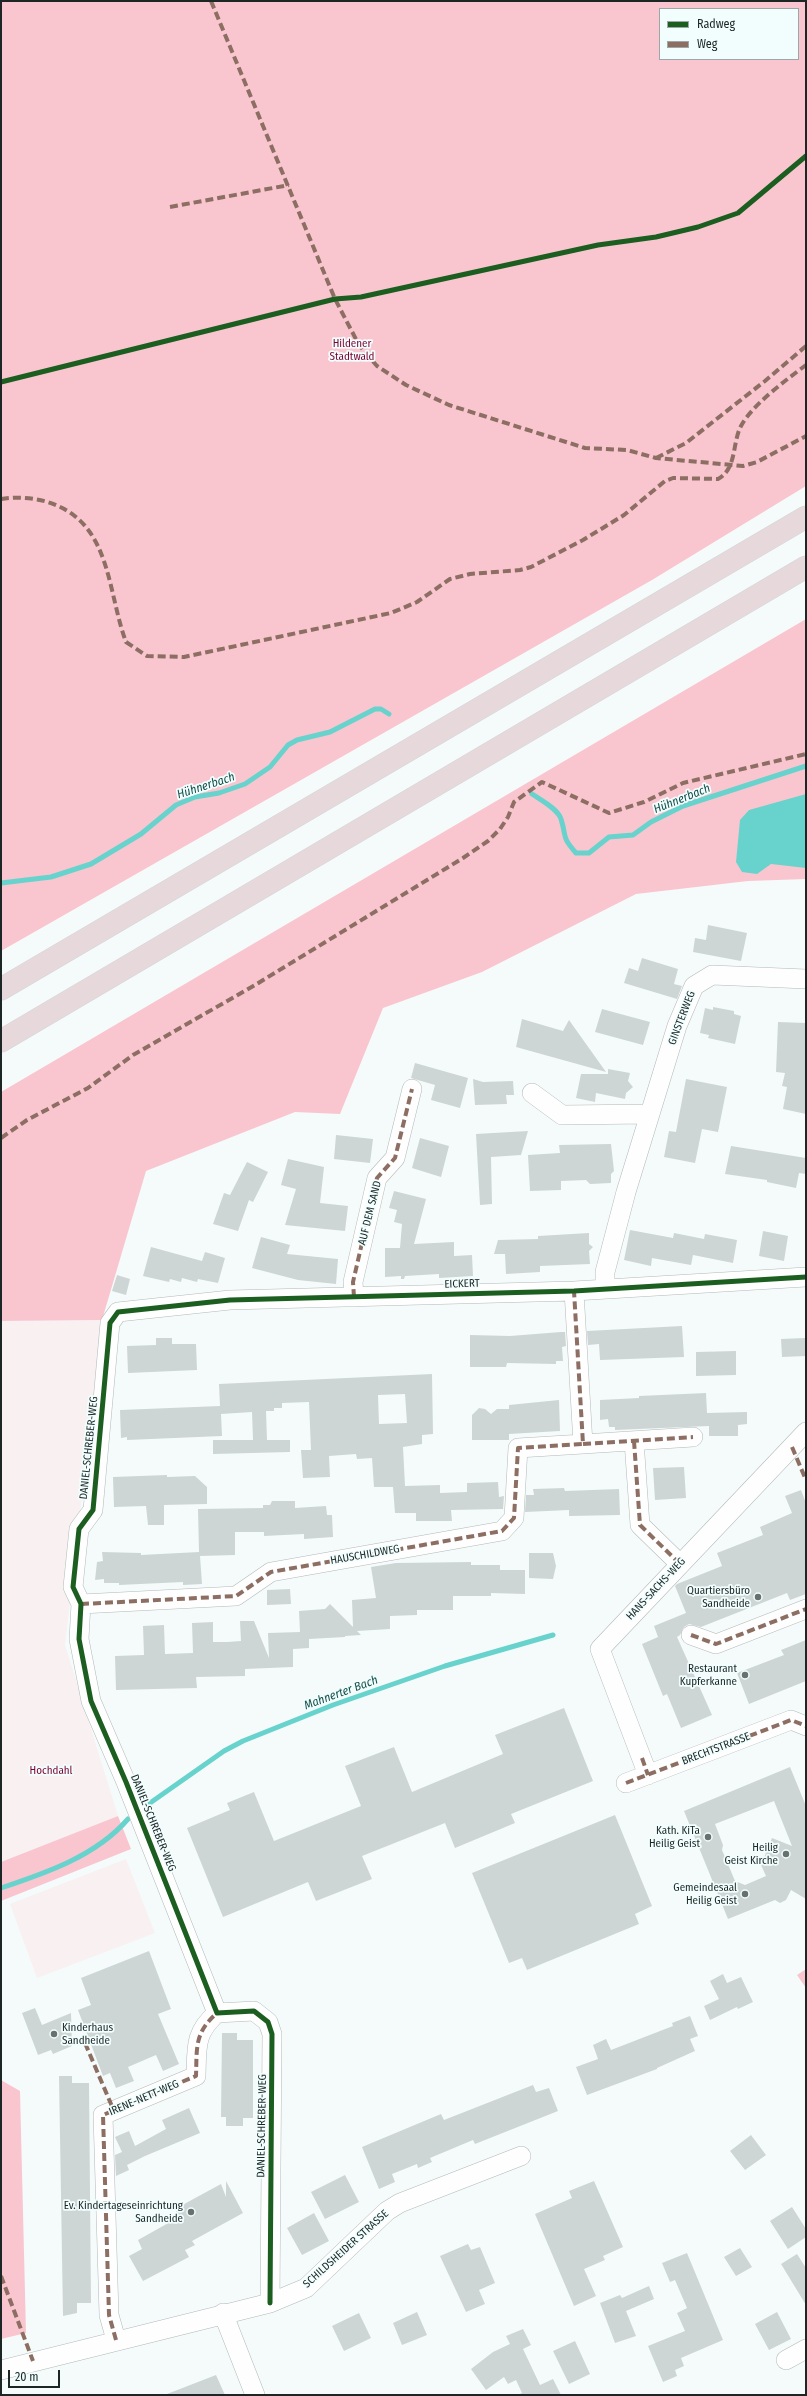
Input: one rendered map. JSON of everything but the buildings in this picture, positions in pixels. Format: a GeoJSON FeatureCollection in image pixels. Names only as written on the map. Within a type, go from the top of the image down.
{"type":"FeatureCollection","features":[{"type":"Feature","properties":{"kind":"highway"},"geometry":{"type":"LineString","coordinates":[[1,989],[806,517]]}},
{"type":"Feature","properties":{"kind":"highway"},"geometry":{"type":"LineString","coordinates":[[1,1040],[806,567]]}},
{"type":"Feature","properties":{"kind":"street","name":"GINSTERWEG"},"geometry":{"type":"LineString","coordinates":[[605,1289],[605,1272],[626,1192],[677,1026],[694,986],[712,975],[806,979]]}},
{"type":"Feature","properties":{"kind":"street","name":"AUF DEM SAND"},"geometry":{"type":"LineString","coordinates":[[354,1297],[353,1282],[377,1178],[395,1158],[412,1089]]}},
{"type":"Feature","properties":{"kind":"street"},"geometry":{"type":"LineString","coordinates":[[532,1093],[562,1116],[649,1114]]}},
{"type":"Feature","properties":{"kind":"street","name":"EICKERT"},"geometry":{"type":"LineString","coordinates":[[118,1312],[230,1300],[574,1291],[806,1277]]}},
{"type":"Feature","properties":{"kind":"street"},"geometry":{"type":"LineString","coordinates":[[574,1291],[583,1444]]}},
{"type":"Feature","properties":{"kind":"street","name":"DANIEL-SCHREBER-WEG"},"geometry":{"type":"LineString","coordinates":[[118,1312],[110,1323],[92,1510],[79,1528],[73,1587],[81,1604],[79,1639],[91,1701],[126,1782],[217,2013],[254,2011],[268,2022],[272,2034],[270,2303]]}},
{"type":"Feature","properties":{"kind":"street","name":"HANS-SACHS-WEG"},"geometry":{"type":"LineString","coordinates":[[648,1775],[600,1649],[679,1563],[806,1432]]}},
{"type":"Feature","properties":{"kind":"street","name":"HAUSCHILDWEG"},"geometry":{"type":"LineString","coordinates":[[81,1604],[236,1596],[272,1572],[502,1531],[514,1518],[518,1448],[693,1437]]}},
{"type":"Feature","properties":{"kind":"street"},"geometry":{"type":"LineString","coordinates":[[634,1441],[640,1525],[679,1563]]}},
{"type":"Feature","properties":{"kind":"street"},"geometry":{"type":"LineString","coordinates":[[691,1635],[716,1644],[806,1609]]}},
{"type":"Feature","properties":{"kind":"street","name":"BRECHTSTRASSE"},"geometry":{"type":"LineString","coordinates":[[626,1783],[791,1720],[806,1726]]}},
{"type":"Feature","properties":{"kind":"street","name":"IRENE-NETT-WEG"},"geometry":{"type":"LineString","coordinates":[[116,2340],[109,2315],[103,2115],[196,2076],[198,2036],[206,2023],[217,2013]]}},
{"type":"Feature","properties":{"kind":"street","name":"SCHILDSHEIDER STRASSE"},"geometry":{"type":"LineString","coordinates":[[1,2370],[223,2313],[270,2303],[306,2288],[388,2211],[400,2204],[520,2156]]}},
{"type":"Feature","properties":{"kind":"street"},"geometry":{"type":"LineString","coordinates":[[223,2313],[255,2395]]}},
{"type":"Feature","properties":{"kind":"street"},"geometry":{"type":"LineString","coordinates":[[786,2360],[806,2348]]}},
{"type":"Feature","properties":{"kind":"green space","name":"Hildener Stadtwald"},"geometry":{"type":"Polygon","coordinates":[[[1,1],[806,1],[806,486],[652,580],[1,951],[1,1]]]}},
{"type":"Feature","properties":{"kind":"green space"},"geometry":{"type":"Polygon","coordinates":[[[806,619],[806,879],[748,881],[636,894],[482,972],[383,1008],[340,1114],[295,1112],[146,1171],[102,1320],[1,1321],[1,1092],[806,619]]]}},
{"type":"Feature","properties":{"kind":"green space","name":"Hochdahl"},"geometry":{"type":"Polygon","coordinates":[[[102,1320],[65,1645],[118,1816],[1,1862],[1,1321],[102,1320]]]}},
{"type":"Feature","properties":{"kind":"green space"},"geometry":{"type":"Polygon","coordinates":[[[118,1816],[131,1849],[1,1901],[1,1862],[118,1816]]]}},
{"type":"Feature","properties":{"kind":"green space"},"geometry":{"type":"Polygon","coordinates":[[[126,1859],[155,1933],[37,1978],[10,1904],[126,1859]]]}},
{"type":"Feature","properties":{"kind":"green space"},"geometry":{"type":"Polygon","coordinates":[[[806,1969],[806,1988],[797,1975],[806,1969]]]}},
{"type":"Feature","properties":{"kind":"green space"},"geometry":{"type":"Polygon","coordinates":[[[1,2080],[20,2091],[26,2333],[1,2339],[1,2080]]]}},
{"type":"Feature","properties":{"kind":"water"},"geometry":{"type":"Polygon","coordinates":[[[806,794],[806,868],[771,864],[757,874],[742,872],[736,862],[740,820],[749,810],[806,794]]]}},
{"type":"Feature","properties":{"kind":"waterway","name":"Hühnerbach"},"geometry":{"type":"LineString","coordinates":[[1,883],[51,877],[91,864],[141,834],[176,805],[195,797],[219,793],[245,784],[270,767],[288,745],[297,740],[330,732],[375,709],[381,709],[389,714]]}},
{"type":"Feature","properties":{"kind":"waterway","name":"Hühnerbach"},"geometry":{"type":"LineString","coordinates":[[532,794],[549,805],[559,815],[566,840],[576,853],[589,853],[609,837],[633,835],[651,822],[683,806],[806,766]]}},
{"type":"Feature","properties":{"kind":"waterway","name":"Mahnerter Bach"},"geometry":{"type":"LineString","coordinates":[[150,1803],[224,1751],[243,1741],[333,1705],[445,1666],[553,1635]]}},
{"type":"Feature","properties":{"kind":"waterway","name":"Mahnerter Bach"},"geometry":{"type":"LineString","coordinates":[[1,1888],[53,1869],[86,1853],[115,1832],[128,1819]]}},
{"type":"Feature","properties":{"kind":"marked path"},"geometry":{"type":"LineString","coordinates":[[211,1],[335,299],[359,345],[377,366],[406,385],[449,405],[585,448],[627,450],[656,458],[743,466],[757,462],[806,436]]}},
{"type":"Feature","properties":{"kind":"marked path"},"geometry":{"type":"LineString","coordinates":[[170,207],[289,185]]}},
{"type":"Feature","properties":{"kind":"marked path"},"geometry":{"type":"LineString","coordinates":[[656,458],[686,443],[765,381],[806,346]]}},
{"type":"Feature","properties":{"kind":"marked path"},"geometry":{"type":"LineString","coordinates":[[1,499],[37,499],[58,506],[75,516],[88,530],[98,546],[111,584],[126,642],[147,656],[184,657],[391,613],[417,602],[450,579],[470,574],[520,570],[531,567],[583,540],[624,515],[665,481],[673,478],[718,479],[724,475],[731,462],[738,433],[746,418],[770,393],[806,365]]}},
{"type":"Feature","properties":{"kind":"marked path"},"geometry":{"type":"LineString","coordinates":[[1,1138],[27,1120],[88,1088],[133,1055],[255,985],[463,858],[488,841],[500,829],[508,817],[514,802],[542,782],[609,813],[644,802],[683,783],[806,754]]}},
{"type":"Feature","properties":{"kind":"marked path"},"geometry":{"type":"LineString","coordinates":[[354,1297],[353,1282],[377,1178],[395,1158],[412,1089]]}},
{"type":"Feature","properties":{"kind":"marked path"},"geometry":{"type":"LineString","coordinates":[[81,1604],[236,1596],[271,1572],[502,1531],[514,1518],[518,1448],[583,1444],[574,1291]]}},
{"type":"Feature","properties":{"kind":"marked path"},"geometry":{"type":"LineString","coordinates":[[583,1444],[693,1437]]}},
{"type":"Feature","properties":{"kind":"marked path"},"geometry":{"type":"LineString","coordinates":[[634,1441],[640,1525],[679,1563]]}},
{"type":"Feature","properties":{"kind":"marked path"},"geometry":{"type":"LineString","coordinates":[[792,1447],[806,1480]]}},
{"type":"Feature","properties":{"kind":"marked path"},"geometry":{"type":"LineString","coordinates":[[691,1635],[716,1644],[806,1609]]}},
{"type":"Feature","properties":{"kind":"marked path"},"geometry":{"type":"LineString","coordinates":[[626,1783],[791,1720],[806,1726]]}},
{"type":"Feature","properties":{"kind":"marked path"},"geometry":{"type":"LineString","coordinates":[[642,1758],[648,1775]]}},
{"type":"Feature","properties":{"kind":"marked path"},"geometry":{"type":"LineString","coordinates":[[116,2340],[109,2315],[103,2115],[196,2076],[198,2042],[204,2027],[217,2013]]}},
{"type":"Feature","properties":{"kind":"marked path"},"geometry":{"type":"LineString","coordinates":[[85,2043],[114,2111]]}},
{"type":"Feature","properties":{"kind":"marked path"},"geometry":{"type":"LineString","coordinates":[[1,2276],[33,2361]]}},
{"type":"Feature","properties":{"kind":"cycle path"},"geometry":{"type":"LineString","coordinates":[[1,382],[335,299],[361,297],[598,245],[656,237],[698,227],[738,213],[806,156]]}},
{"type":"Feature","properties":{"kind":"cycle path"},"geometry":{"type":"LineString","coordinates":[[270,2303],[272,2034],[268,2022],[254,2011],[217,2013],[126,1782],[91,1701],[79,1639],[81,1604],[73,1587],[79,1529],[93,1510],[110,1323],[118,1312],[230,1300],[574,1291],[806,1277]]}},
{"type":"Feature","properties":{"kind":"place","name":"Quartiersbüro Sandheide"},"geometry":{"type":"Point","coordinates":[758,1597]}},
{"type":"Feature","properties":{"kind":"place","name":"Restaurant Kupferkanne"},"geometry":{"type":"Point","coordinates":[745,1675]}},
{"type":"Feature","properties":{"kind":"place","name":"Kath. KiTa Heilig Geist"},"geometry":{"type":"Point","coordinates":[708,1837]}},
{"type":"Feature","properties":{"kind":"place","name":"Heilig Geist Kirche"},"geometry":{"type":"Point","coordinates":[786,1854]}},
{"type":"Feature","properties":{"kind":"place","name":"Gemeindesaal Heilig Geist"},"geometry":{"type":"Point","coordinates":[745,1894]}},
{"type":"Feature","properties":{"kind":"place","name":"Kinderhaus Sandheide"},"geometry":{"type":"Point","coordinates":[54,2034]}},
{"type":"Feature","properties":{"kind":"place","name":"Ev. Kindertageseinrichtung Sandheide"},"geometry":{"type":"Point","coordinates":[191,2212]}}]}
